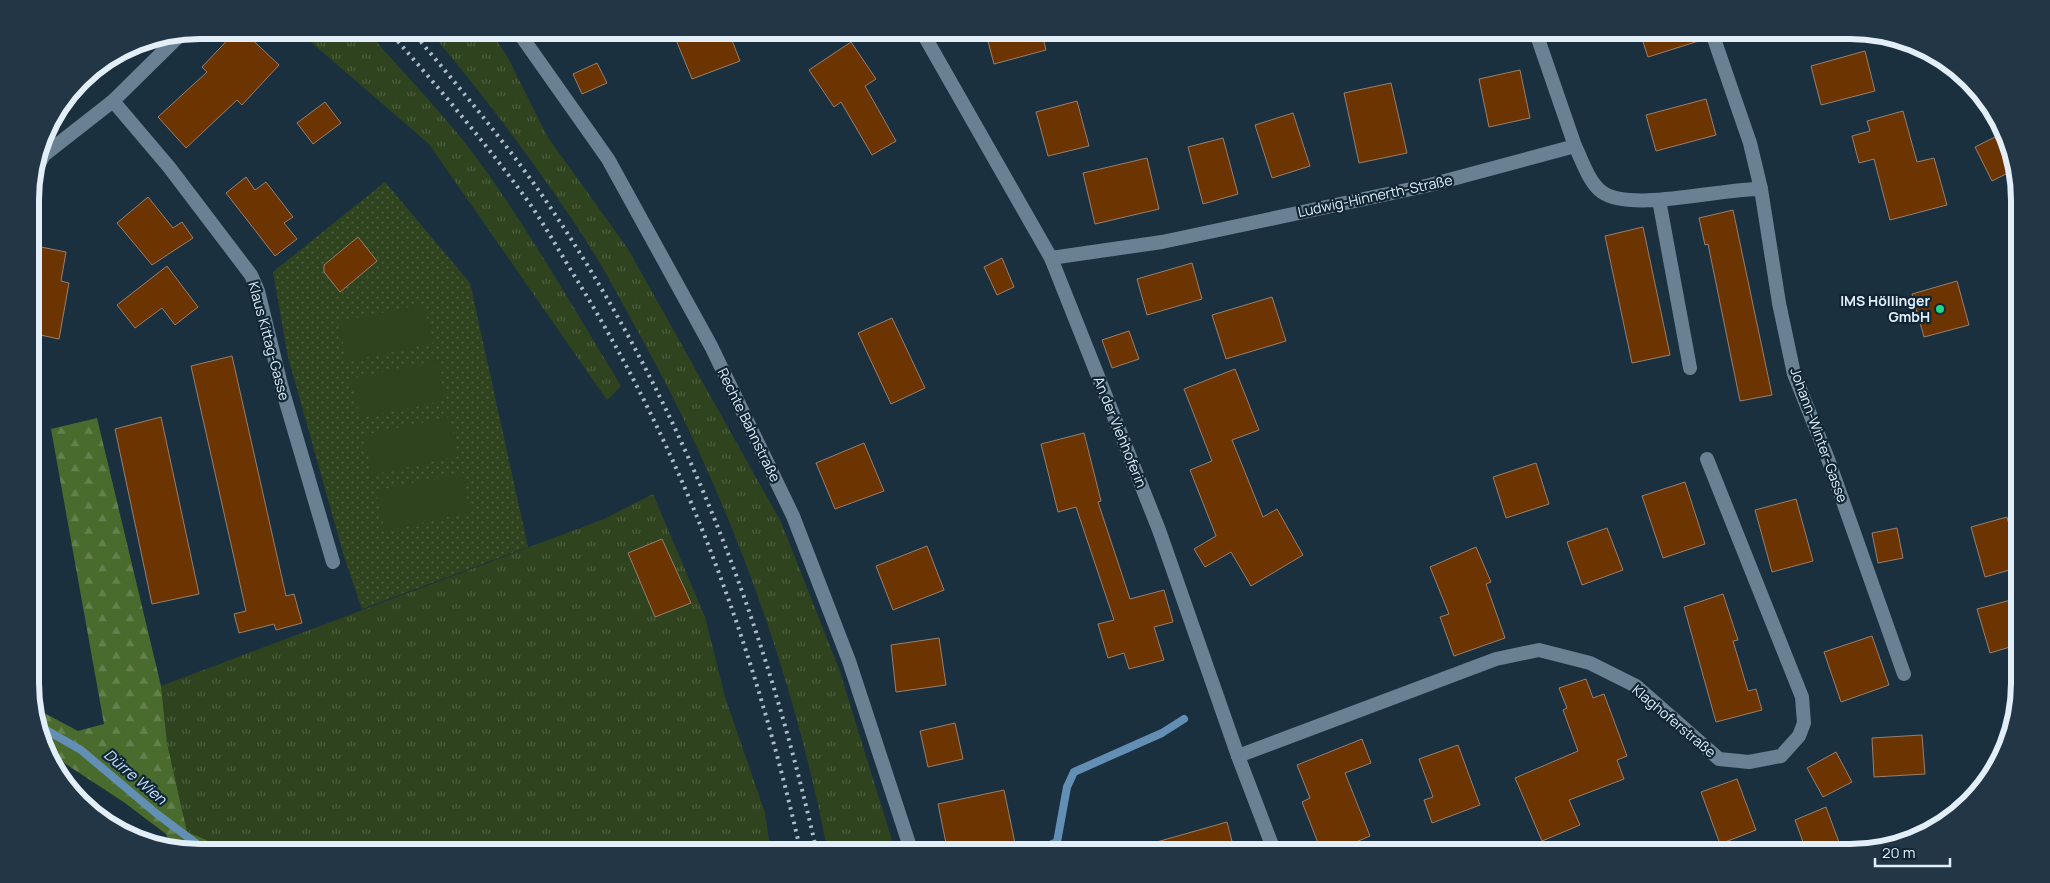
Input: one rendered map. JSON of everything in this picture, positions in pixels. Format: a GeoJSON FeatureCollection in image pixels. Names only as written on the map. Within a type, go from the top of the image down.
{"type":"FeatureCollection","features":[{"type":"Feature","properties":{"kind":"street","name":"Rechte Bahnstraße"},"geometry":{"type":"LineString","coordinates":[[524,39],[608,159],[711,346],[794,516],[849,661],[909,844]]}},
{"type":"Feature","properties":{"kind":"street","name":"An der Viehhoferin"},"geometry":{"type":"LineString","coordinates":[[926,39],[1051,258],[1159,530],[1238,756],[1272,844]]}},
{"type":"Feature","properties":{"kind":"street"},"geometry":{"type":"LineString","coordinates":[[1538,39],[1575,146],[1600,191],[1613,198],[1659,200],[1742,188],[1761,189]]}},
{"type":"Feature","properties":{"kind":"street","name":"Johann-Winter-Gasse"},"geometry":{"type":"LineString","coordinates":[[1714,39],[1750,143],[1761,189],[1779,303],[1794,374],[1828,460],[1904,674]]}},
{"type":"Feature","properties":{"kind":"street"},"geometry":{"type":"LineString","coordinates":[[45,154],[113,101],[173,41]]}},
{"type":"Feature","properties":{"kind":"street","name":"Klaus Kittag-Gasse"},"geometry":{"type":"LineString","coordinates":[[113,101],[175,175],[251,275],[258,291],[281,385],[333,562]]}},
{"type":"Feature","properties":{"kind":"street","name":"Ludwig-Hinnerth-Straße"},"geometry":{"type":"LineString","coordinates":[[1051,258],[1162,242],[1430,185],[1575,146]]}},
{"type":"Feature","properties":{"kind":"street"},"geometry":{"type":"LineString","coordinates":[[1659,200],[1690,368]]}},
{"type":"Feature","properties":{"kind":"street","name":"Klaghoferstraße"},"geometry":{"type":"LineString","coordinates":[[1238,756],[1496,659],[1539,650],[1590,663],[1636,686],[1719,759],[1749,762],[1781,756],[1799,736],[1804,723],[1802,697],[1707,459]]}},
{"type":"Feature","properties":{"kind":"green space"},"geometry":{"type":"Polygon","coordinates":[[[307,39],[374,39],[443,117],[472,152],[522,224],[621,386],[607,400],[429,144],[307,39]]]}},
{"type":"Feature","properties":{"kind":"green space"},"geometry":{"type":"Polygon","coordinates":[[[436,39],[495,39],[507,56],[547,136],[628,249],[781,522],[839,669],[893,844],[826,844],[813,783],[775,646],[725,512],[696,446],[665,382],[599,261],[550,187],[471,81],[436,39]]]}},
{"type":"Feature","properties":{"kind":"green space"},"geometry":{"type":"Polygon","coordinates":[[[385,182],[470,283],[528,547],[362,609],[344,556],[288,357],[273,272],[385,182]]]}},
{"type":"Feature","properties":{"kind":"green space"},"geometry":{"type":"Polygon","coordinates":[[[424,304],[433,343],[347,362],[339,322],[424,304]]]}},
{"type":"Feature","properties":{"kind":"green space"},"geometry":{"type":"Polygon","coordinates":[[[437,360],[446,400],[360,418],[351,379],[437,360]]]}},
{"type":"Feature","properties":{"kind":"green space"},"geometry":{"type":"Polygon","coordinates":[[[450,417],[458,456],[372,475],[364,435],[450,417]]]}},
{"type":"Feature","properties":{"kind":"green space"},"geometry":{"type":"Polygon","coordinates":[[[97,418],[161,686],[167,743],[187,832],[216,844],[189,844],[169,841],[166,834],[125,803],[57,759],[51,745],[41,712],[78,731],[104,724],[51,429],[97,418]]]}},
{"type":"Feature","properties":{"kind":"green space"},"geometry":{"type":"Polygon","coordinates":[[[462,472],[470,512],[385,531],[376,491],[462,472]]]}},
{"type":"Feature","properties":{"kind":"green space"},"geometry":{"type":"Polygon","coordinates":[[[653,494],[705,617],[725,697],[765,813],[770,844],[216,844],[187,832],[167,743],[161,686],[604,519],[653,494]]]}},
{"type":"Feature","properties":{"kind":"building"},"geometry":{"type":"Polygon","coordinates":[[[228,39],[252,39],[279,65],[242,105],[237,100],[186,148],[158,117],[207,72],[202,67],[228,39]]]}},
{"type":"Feature","properties":{"kind":"building"},"geometry":{"type":"Polygon","coordinates":[[[676,39],[731,39],[740,61],[692,79],[676,39]]]}},
{"type":"Feature","properties":{"kind":"building"},"geometry":{"type":"Polygon","coordinates":[[[987,39],[1043,39],[1046,50],[994,64],[987,39]]]}},
{"type":"Feature","properties":{"kind":"building"},"geometry":{"type":"Polygon","coordinates":[[[1642,39],[1705,39],[1648,57],[1642,39]]]}},
{"type":"Feature","properties":{"kind":"building"},"geometry":{"type":"Polygon","coordinates":[[[851,42],[876,79],[865,86],[896,141],[872,155],[841,102],[834,107],[809,70],[851,42]]]}},
{"type":"Feature","properties":{"kind":"building"},"geometry":{"type":"Polygon","coordinates":[[[1865,51],[1875,91],[1821,105],[1811,66],[1865,51]]]}},
{"type":"Feature","properties":{"kind":"building"},"geometry":{"type":"Polygon","coordinates":[[[597,63],[607,83],[582,94],[573,74],[597,63]]]}},
{"type":"Feature","properties":{"kind":"building"},"geometry":{"type":"Polygon","coordinates":[[[1520,70],[1530,118],[1489,127],[1479,79],[1520,70]]]}},
{"type":"Feature","properties":{"kind":"building"},"geometry":{"type":"Polygon","coordinates":[[[1391,83],[1407,153],[1359,163],[1344,93],[1391,83]]]}},
{"type":"Feature","properties":{"kind":"building"},"geometry":{"type":"Polygon","coordinates":[[[1706,99],[1716,135],[1656,151],[1646,115],[1706,99]]]}},
{"type":"Feature","properties":{"kind":"building"},"geometry":{"type":"Polygon","coordinates":[[[1077,101],[1089,146],[1048,156],[1036,112],[1077,101]]]}},
{"type":"Feature","properties":{"kind":"building"},"geometry":{"type":"Polygon","coordinates":[[[325,102],[341,123],[313,144],[297,123],[325,102]]]}},
{"type":"Feature","properties":{"kind":"building"},"geometry":{"type":"Polygon","coordinates":[[[1903,111],[1917,162],[1934,158],[1947,205],[1890,220],[1874,159],[1859,163],[1852,136],[1870,131],[1867,121],[1903,111]]]}},
{"type":"Feature","properties":{"kind":"building"},"geometry":{"type":"Polygon","coordinates":[[[1293,113],[1310,166],[1272,178],[1255,125],[1293,113]]]}},
{"type":"Feature","properties":{"kind":"building"},"geometry":{"type":"Polygon","coordinates":[[[1995,137],[2006,160],[2009,173],[1992,181],[1975,147],[1995,137]]]}},
{"type":"Feature","properties":{"kind":"building"},"geometry":{"type":"Polygon","coordinates":[[[1223,138],[1238,194],[1203,204],[1188,147],[1223,138]]]}},
{"type":"Feature","properties":{"kind":"building"},"geometry":{"type":"Polygon","coordinates":[[[1147,158],[1159,209],[1095,224],[1083,173],[1147,158]]]}},
{"type":"Feature","properties":{"kind":"building"},"geometry":{"type":"Polygon","coordinates":[[[246,177],[255,190],[266,182],[293,217],[284,223],[297,239],[275,256],[226,193],[246,177]]]}},
{"type":"Feature","properties":{"kind":"building"},"geometry":{"type":"Polygon","coordinates":[[[148,197],[173,228],[182,222],[193,238],[152,265],[117,223],[148,197]]]}},
{"type":"Feature","properties":{"kind":"building"},"geometry":{"type":"Polygon","coordinates":[[[1733,210],[1772,395],[1740,401],[1708,244],[1705,245],[1699,218],[1733,210]]]}},
{"type":"Feature","properties":{"kind":"building"},"geometry":{"type":"Polygon","coordinates":[[[1643,227],[1670,355],[1632,363],[1605,236],[1643,227]]]}},
{"type":"Feature","properties":{"kind":"building"},"geometry":{"type":"Polygon","coordinates":[[[358,237],[377,261],[340,292],[324,272],[324,265],[358,237]]]}},
{"type":"Feature","properties":{"kind":"building"},"geometry":{"type":"Polygon","coordinates":[[[39,247],[66,252],[61,281],[69,283],[59,339],[39,335],[39,247]]]}},
{"type":"Feature","properties":{"kind":"building"},"geometry":{"type":"Polygon","coordinates":[[[1002,258],[1014,287],[997,295],[984,267],[1002,258]]]}},
{"type":"Feature","properties":{"kind":"building"},"geometry":{"type":"Polygon","coordinates":[[[1192,263],[1202,299],[1147,315],[1137,279],[1192,263]]]}},
{"type":"Feature","properties":{"kind":"building"},"geometry":{"type":"Polygon","coordinates":[[[167,266],[198,307],[175,325],[162,308],[135,328],[117,305],[167,266]]]}},
{"type":"Feature","properties":{"kind":"building","name":"IMS Höllinger GmbH"},"geometry":{"type":"Polygon","coordinates":[[[1957,281],[1969,325],[1924,337],[1912,294],[1957,281]]]}},
{"type":"Feature","properties":{"kind":"building"},"geometry":{"type":"Polygon","coordinates":[[[1272,297],[1286,341],[1226,359],[1212,315],[1272,297]]]}},
{"type":"Feature","properties":{"kind":"building"},"geometry":{"type":"Polygon","coordinates":[[[892,318],[925,388],[891,404],[858,333],[892,318]]]}},
{"type":"Feature","properties":{"kind":"building"},"geometry":{"type":"Polygon","coordinates":[[[1129,331],[1139,359],[1112,368],[1102,340],[1129,331]]]}},
{"type":"Feature","properties":{"kind":"building"},"geometry":{"type":"Polygon","coordinates":[[[232,356],[286,596],[294,594],[302,623],[276,630],[274,624],[239,633],[234,614],[246,611],[191,366],[232,356]]]}},
{"type":"Feature","properties":{"kind":"building"},"geometry":{"type":"Polygon","coordinates":[[[1235,369],[1259,430],[1232,440],[1263,517],[1277,509],[1303,555],[1251,586],[1231,552],[1205,567],[1194,549],[1216,536],[1190,470],[1212,461],[1184,389],[1235,369]]]}},
{"type":"Feature","properties":{"kind":"building"},"geometry":{"type":"Polygon","coordinates":[[[161,417],[199,594],[152,604],[115,429],[161,417]]]}},
{"type":"Feature","properties":{"kind":"building"},"geometry":{"type":"Polygon","coordinates":[[[1084,433],[1101,501],[1098,502],[1130,599],[1164,590],[1173,622],[1154,627],[1164,660],[1129,669],[1124,653],[1108,658],[1098,624],[1114,620],[1076,507],[1058,512],[1041,444],[1084,433]]]}},
{"type":"Feature","properties":{"kind":"building"},"geometry":{"type":"Polygon","coordinates":[[[864,443],[884,491],[835,509],[816,463],[864,443]]]}},
{"type":"Feature","properties":{"kind":"building"},"geometry":{"type":"Polygon","coordinates":[[[1536,463],[1549,504],[1506,518],[1493,477],[1536,463]]]}},
{"type":"Feature","properties":{"kind":"building"},"geometry":{"type":"Polygon","coordinates":[[[1685,482],[1705,544],[1663,558],[1642,496],[1685,482]]]}},
{"type":"Feature","properties":{"kind":"building"},"geometry":{"type":"Polygon","coordinates":[[[1796,499],[1813,561],[1772,572],[1755,510],[1796,499]]]}},
{"type":"Feature","properties":{"kind":"building"},"geometry":{"type":"Polygon","coordinates":[[[2007,517],[2011,532],[2011,570],[1985,577],[1971,527],[2007,517]]]}},
{"type":"Feature","properties":{"kind":"building"},"geometry":{"type":"Polygon","coordinates":[[[1607,528],[1623,570],[1582,585],[1567,542],[1607,528]]]}},
{"type":"Feature","properties":{"kind":"building"},"geometry":{"type":"Polygon","coordinates":[[[1897,528],[1903,558],[1878,563],[1872,533],[1897,528]]]}},
{"type":"Feature","properties":{"kind":"building"},"geometry":{"type":"Polygon","coordinates":[[[662,539],[691,603],[655,617],[628,553],[662,539]]]}},
{"type":"Feature","properties":{"kind":"building"},"geometry":{"type":"Polygon","coordinates":[[[927,546],[944,590],[893,610],[876,566],[927,546]]]}},
{"type":"Feature","properties":{"kind":"building"},"geometry":{"type":"Polygon","coordinates":[[[1476,547],[1491,582],[1486,584],[1505,638],[1454,656],[1440,617],[1449,614],[1430,567],[1476,547]]]}},
{"type":"Feature","properties":{"kind":"building"},"geometry":{"type":"Polygon","coordinates":[[[1723,594],[1738,640],[1733,641],[1748,691],[1756,689],[1762,710],[1716,722],[1684,607],[1723,594]]]}},
{"type":"Feature","properties":{"kind":"building"},"geometry":{"type":"Polygon","coordinates":[[[2011,600],[2011,647],[1990,653],[1977,609],[2011,600]]]}},
{"type":"Feature","properties":{"kind":"building"},"geometry":{"type":"Polygon","coordinates":[[[1872,636],[1889,685],[1841,702],[1824,652],[1872,636]]]}},
{"type":"Feature","properties":{"kind":"building"},"geometry":{"type":"Polygon","coordinates":[[[939,638],[946,685],[896,692],[891,645],[939,638]]]}},
{"type":"Feature","properties":{"kind":"building"},"geometry":{"type":"Polygon","coordinates":[[[1586,679],[1593,698],[1604,694],[1627,756],[1617,760],[1624,779],[1569,800],[1580,825],[1542,841],[1515,778],[1578,751],[1563,710],[1567,708],[1559,688],[1586,679]]]}},
{"type":"Feature","properties":{"kind":"building"},"geometry":{"type":"Polygon","coordinates":[[[955,723],[963,759],[928,767],[920,731],[955,723]]]}},
{"type":"Feature","properties":{"kind":"building"},"geometry":{"type":"Polygon","coordinates":[[[1922,735],[1925,774],[1874,777],[1872,738],[1922,735]]]}},
{"type":"Feature","properties":{"kind":"building"},"geometry":{"type":"Polygon","coordinates":[[[1362,739],[1371,763],[1345,773],[1370,836],[1351,844],[1318,844],[1302,802],[1310,798],[1297,765],[1362,739]]]}},
{"type":"Feature","properties":{"kind":"building"},"geometry":{"type":"Polygon","coordinates":[[[1458,745],[1480,805],[1432,823],[1424,800],[1433,797],[1419,759],[1458,745]]]}},
{"type":"Feature","properties":{"kind":"building"},"geometry":{"type":"Polygon","coordinates":[[[1836,752],[1852,782],[1823,797],[1807,768],[1836,752]]]}},
{"type":"Feature","properties":{"kind":"building"},"geometry":{"type":"Polygon","coordinates":[[[1737,779],[1756,830],[1720,844],[1701,792],[1737,779]]]}},
{"type":"Feature","properties":{"kind":"building"},"geometry":{"type":"Polygon","coordinates":[[[1004,790],[1015,844],[946,844],[938,804],[1004,790]]]}},
{"type":"Feature","properties":{"kind":"building"},"geometry":{"type":"Polygon","coordinates":[[[1826,807],[1840,844],[1804,844],[1795,820],[1826,807]]]}},
{"type":"Feature","properties":{"kind":"building"},"geometry":{"type":"Polygon","coordinates":[[[1227,822],[1233,844],[1150,844],[1227,822]]]}},
{"type":"Feature","properties":{"kind":"waterway"},"geometry":{"type":"LineString","coordinates":[[1052,844],[1057,842],[1067,787],[1074,772],[1162,733],[1184,719]]}},
{"type":"Feature","properties":{"kind":"waterway","name":"Dürre Wien"},"geometry":{"type":"LineString","coordinates":[[46,730],[81,750],[157,814],[197,844]]}},
{"type":"Feature","properties":{"kind":"railway"},"geometry":{"type":"LineString","coordinates":[[396,39],[479,137],[530,204],[612,340],[649,409],[682,480],[738,626],[762,701],[799,844]]}},
{"type":"Feature","properties":{"kind":"railway"},"geometry":{"type":"LineString","coordinates":[[418,39],[496,133],[544,198],[592,273],[636,351],[676,431],[712,512],[743,595],[771,680],[796,766],[815,844]]}},
{"type":"Feature","properties":{"kind":"place","name":"IMS Höllinger GmbH"},"geometry":{"type":"Point","coordinates":[1940,309]}}]}
